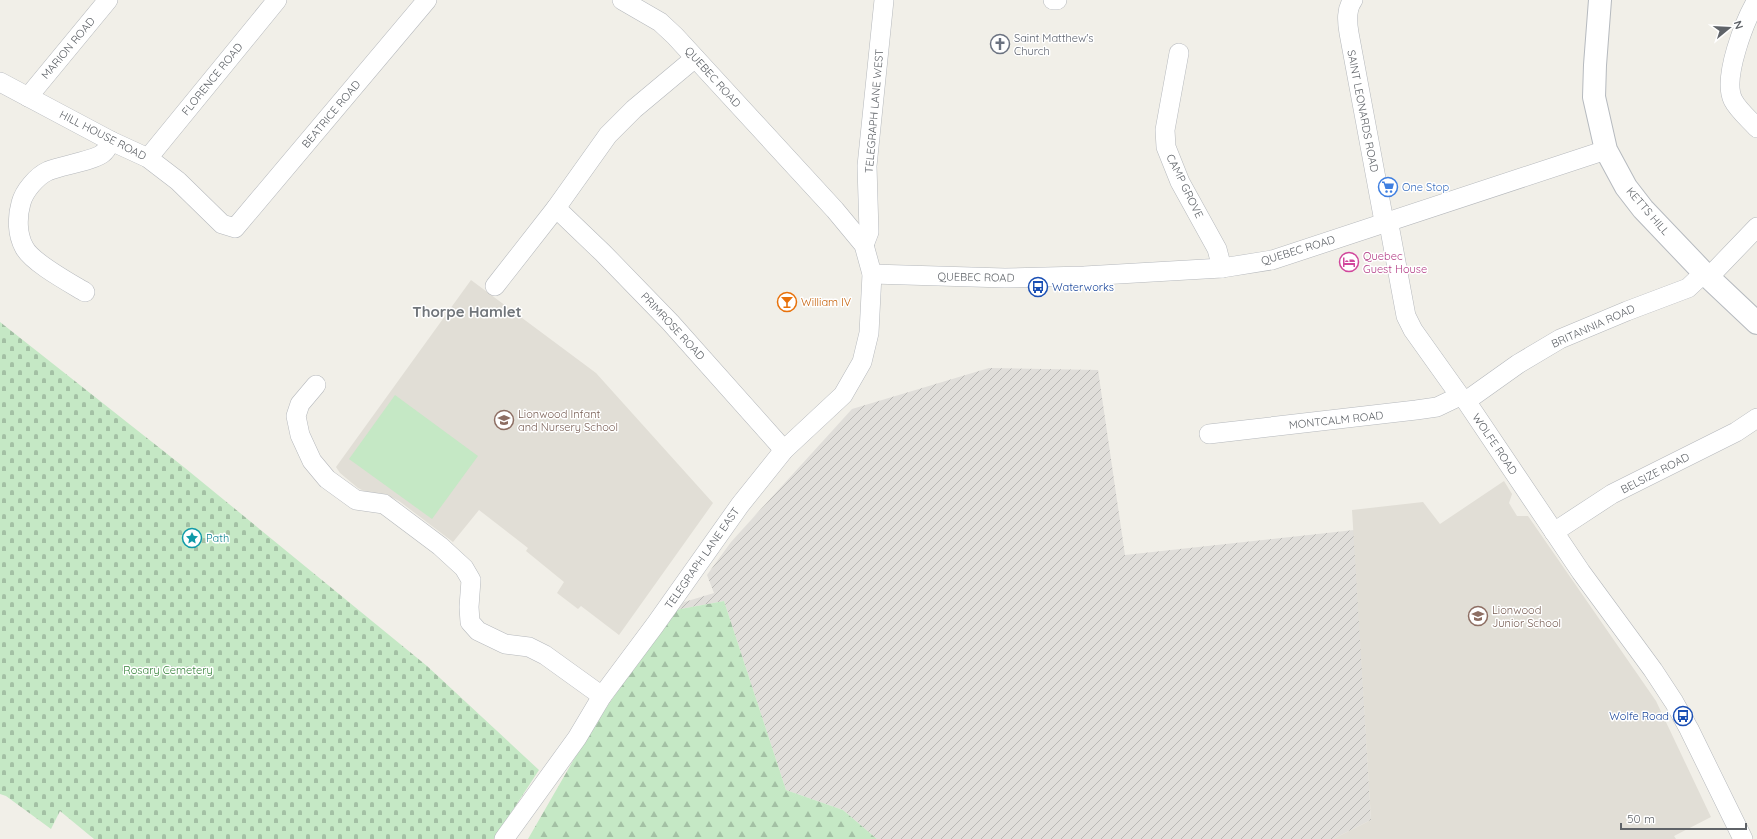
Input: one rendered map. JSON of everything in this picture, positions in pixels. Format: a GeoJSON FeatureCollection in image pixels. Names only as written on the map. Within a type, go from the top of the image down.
{"type":"FeatureCollection","features":[{"type":"Feature","properties":{"kind":"main road","name":"KETTS HILL"},"geometry":{"type":"LineString","coordinates":[[1600,0],[1595,57],[1594,97],[1606,150],[1626,187],[1644,209],[1711,279],[1757,323]]}},
{"type":"Feature","properties":{"kind":"street","name":"MARION ROAD"},"geometry":{"type":"LineString","coordinates":[[28,98],[108,0]]}},
{"type":"Feature","properties":{"kind":"street","name":"FLORENCE ROAD"},"geometry":{"type":"LineString","coordinates":[[148,158],[277,0]]}},
{"type":"Feature","properties":{"kind":"street","name":"BEATRICE ROAD"},"geometry":{"type":"LineString","coordinates":[[235,228],[427,0]]}},
{"type":"Feature","properties":{"kind":"street","name":"QUEBEC ROAD"},"geometry":{"type":"LineString","coordinates":[[622,0],[660,22],[675,36],[825,199],[864,245],[872,274],[1032,278],[1222,268],[1272,260],[1606,150]]}},
{"type":"Feature","properties":{"kind":"street","name":"TELEGRAPH LANE WEST"},"geometry":{"type":"LineString","coordinates":[[864,245],[869,232],[867,166],[884,0]]}},
{"type":"Feature","properties":{"kind":"street","name":"SAINT LEONARDS ROAD"},"geometry":{"type":"LineString","coordinates":[[1353,0],[1349,5],[1347,20],[1385,223]]}},
{"type":"Feature","properties":{"kind":"street"},"geometry":{"type":"LineString","coordinates":[[1757,0],[1740,36],[1730,80],[1733,100],[1757,128]]}},
{"type":"Feature","properties":{"kind":"street","name":"CAMP GROVE"},"geometry":{"type":"LineString","coordinates":[[1179,53],[1166,123],[1166,147],[1180,182],[1218,249],[1222,268]]}},
{"type":"Feature","properties":{"kind":"street"},"geometry":{"type":"LineString","coordinates":[[495,286],[556,208],[608,135],[634,108],[695,58]]}},
{"type":"Feature","properties":{"kind":"street","name":"HILL HOUSE ROAD"},"geometry":{"type":"LineString","coordinates":[[0,82],[111,141],[148,158],[178,181],[222,224],[235,228]]}},
{"type":"Feature","properties":{"kind":"street"},"geometry":{"type":"LineString","coordinates":[[85,292],[52,272],[26,250],[21,241],[18,226],[18,212],[23,197],[37,179],[47,172],[100,155],[111,141]]}},
{"type":"Feature","properties":{"kind":"street","name":"PRIMROSE ROAD"},"geometry":{"type":"LineString","coordinates":[[556,208],[604,253],[670,322],[784,450]]}},
{"type":"Feature","properties":{"kind":"street","name":"WOLFE ROAD"},"geometry":{"type":"LineString","coordinates":[[1385,223],[1390,230],[1406,316],[1413,330],[1463,398],[1554,532],[1674,702],[1689,729],[1743,839]]}},
{"type":"Feature","properties":{"kind":"street","name":"BRITANNIA ROAD"},"geometry":{"type":"LineString","coordinates":[[1463,398],[1560,339],[1627,311],[1711,279],[1757,228]]}},
{"type":"Feature","properties":{"kind":"street","name":"TELEGRAPH LANE EAST"},"geometry":{"type":"LineString","coordinates":[[504,839],[577,738],[602,696],[655,625],[740,505],[784,450],[843,395],[862,362],[869,333],[872,274]]}},
{"type":"Feature","properties":{"kind":"street"},"geometry":{"type":"LineString","coordinates":[[316,385],[300,404],[296,416],[300,435],[312,461],[327,479],[356,500],[384,504],[440,546],[464,568],[471,580],[469,607],[470,622],[478,631],[505,644],[529,647],[545,656],[602,696]]}},
{"type":"Feature","properties":{"kind":"street","name":"MONTCALM ROAD"},"geometry":{"type":"LineString","coordinates":[[1209,434],[1416,410],[1437,407],[1463,398]]}},
{"type":"Feature","properties":{"kind":"street","name":"BELSIZE ROAD"},"geometry":{"type":"LineString","coordinates":[[1554,532],[1612,494],[1736,432],[1757,418]]}},
{"type":"Feature","properties":{"kind":"shaded area","name":"Lionwood Infant and Nursery School"},"geometry":{"type":"Polygon","coordinates":[[[471,280],[596,373],[713,503],[619,635],[581,606],[578,609],[557,593],[564,582],[526,551],[528,548],[479,510],[453,542],[399,501],[385,494],[366,492],[358,488],[340,473],[336,467],[471,280]]]}},
{"type":"Feature","properties":{"kind":"shaded area"},"geometry":{"type":"Polygon","coordinates":[[[989,368],[1098,370],[1125,555],[1354,530],[1371,820],[1333,839],[877,839],[843,810],[786,790],[724,601],[675,610],[681,603],[714,593],[707,575],[731,542],[852,409],[989,368]]]}},
{"type":"Feature","properties":{"kind":"shaded area","name":"Lionwood Junior School"},"geometry":{"type":"Polygon","coordinates":[[[1504,481],[1512,494],[1509,503],[1517,516],[1528,516],[1656,701],[1711,817],[1674,836],[1676,839],[1333,839],[1371,820],[1352,510],[1423,502],[1440,524],[1504,481]]]}},
{"type":"Feature","properties":{"kind":"green space","name":"Rosary Cemetery"},"geometry":{"type":"Polygon","coordinates":[[[0,322],[185,468],[427,666],[539,770],[494,839],[94,839],[60,811],[51,829],[6,796],[0,794],[0,322]]]}},
{"type":"Feature","properties":{"kind":"green space"},"geometry":{"type":"Polygon","coordinates":[[[395,395],[478,456],[432,519],[349,459],[395,395]]]}},
{"type":"Feature","properties":{"kind":"green space"},"geometry":{"type":"Polygon","coordinates":[[[724,601],[786,790],[843,810],[877,839],[528,839],[581,747],[608,705],[675,610],[724,601]]]}},
{"type":"Feature","properties":{"kind":"place","name":"Saint Matthew's Church"},"geometry":{"type":"Point","coordinates":[1000,44]}},
{"type":"Feature","properties":{"kind":"place","name":"One Stop"},"geometry":{"type":"Point","coordinates":[1388,187]}},
{"type":"Feature","properties":{"kind":"place","name":"Quebec Guest House"},"geometry":{"type":"Point","coordinates":[1349,262]}},
{"type":"Feature","properties":{"kind":"place","name":"Waterworks"},"geometry":{"type":"Point","coordinates":[1038,287]}},
{"type":"Feature","properties":{"kind":"place","name":"William IV"},"geometry":{"type":"Point","coordinates":[787,302]}},
{"type":"Feature","properties":{"kind":"place","name":"Lionwood Infant and Nursery School"},"geometry":{"type":"Point","coordinates":[504,420]}},
{"type":"Feature","properties":{"kind":"place","name":"Path"},"geometry":{"type":"Point","coordinates":[192,538]}},
{"type":"Feature","properties":{"kind":"place","name":"Lionwood Junior School"},"geometry":{"type":"Point","coordinates":[1478,616]}},
{"type":"Feature","properties":{"kind":"place","name":"Wolfe Road"},"geometry":{"type":"Point","coordinates":[1683,716]}},
{"type":"Feature","properties":{"kind":"district","name":"Thorpe Hamlet"},"geometry":{"type":"Point","coordinates":[467,311]}}]}
